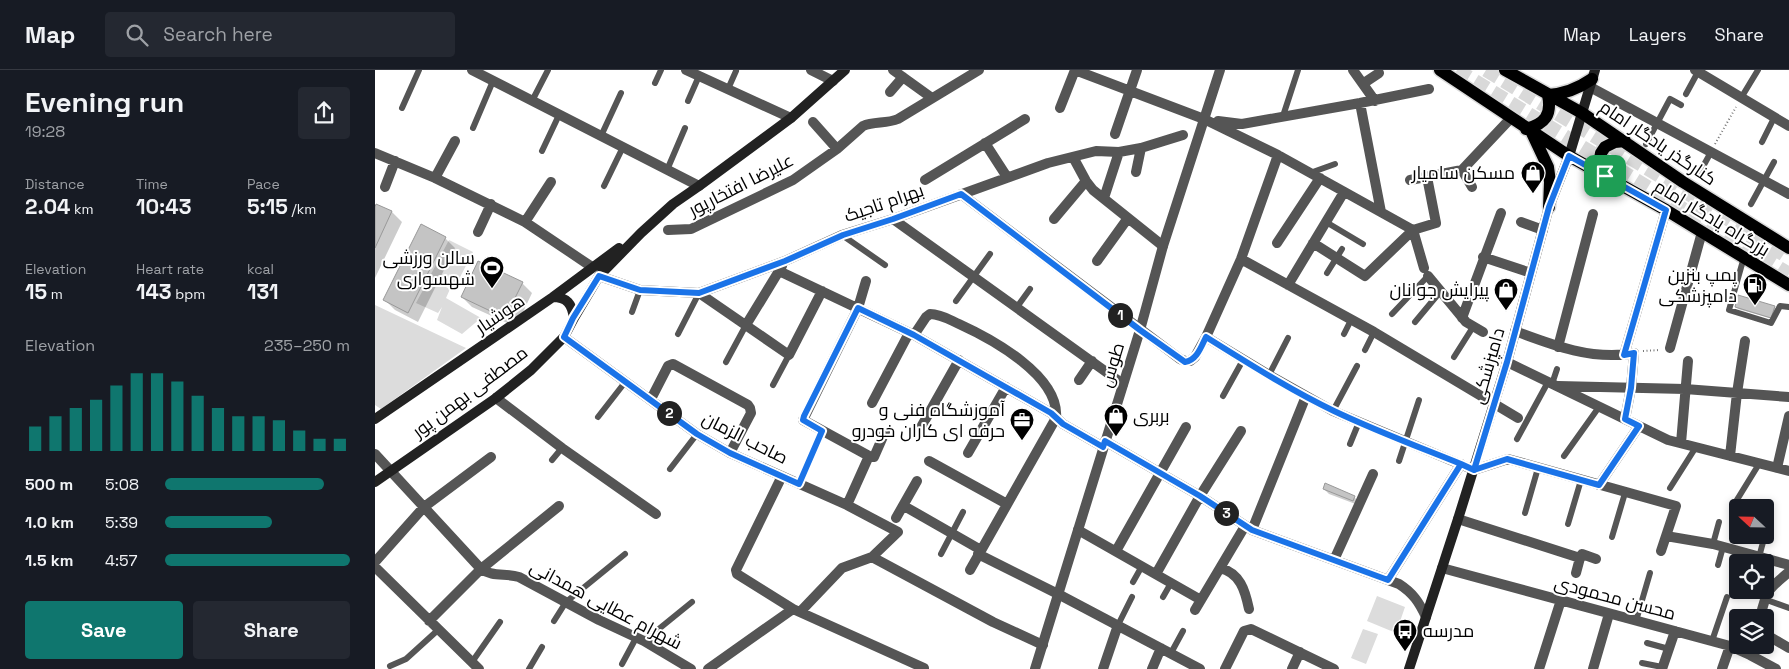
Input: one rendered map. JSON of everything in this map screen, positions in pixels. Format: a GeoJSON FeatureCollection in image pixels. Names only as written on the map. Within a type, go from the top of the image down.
{"type":"FeatureCollection","features":[{"type":"Feature","properties":{"kind":"main road","name":"هوشیار"},"geometry":{"type":"LineString","coordinates":[[375,419],[553,297],[595,271],[673,204],[791,118],[845,70]]}},
{"type":"Feature","properties":{"kind":"main road","name":"بزرگراه یادگار امام"},"geometry":{"type":"LineString","coordinates":[[1440,70],[1569,156],[1666,210],[1789,285]]}},
{"type":"Feature","properties":{"kind":"main road","name":"کنارگذر یادگار امام"},"geometry":{"type":"LineString","coordinates":[[1505,70],[1583,113],[1683,182],[1789,248]]}},
{"type":"Feature","properties":{"kind":"main road"},"geometry":{"type":"LineString","coordinates":[[1549,207],[1550,182],[1548,167],[1529,131],[1547,117],[1548,95],[1582,86],[1592,79]]}},
{"type":"Feature","properties":{"kind":"main road","name":"دامپزشکی"},"geometry":{"type":"LineString","coordinates":[[1409,669],[1507,362],[1549,207],[1569,156],[1592,79]]}},
{"type":"Feature","properties":{"kind":"main road"},"geometry":{"type":"LineString","coordinates":[[1605,176],[1599,165],[1601,153],[1605,147],[1615,142],[1625,141]]}},
{"type":"Feature","properties":{"kind":"main road","name":"مصطفی بهمن پور"},"geometry":{"type":"LineString","coordinates":[[375,482],[496,398],[531,370],[564,337],[595,271]]}},
{"type":"Feature","properties":{"kind":"main road"},"geometry":{"type":"LineString","coordinates":[[553,297],[561,297],[568,301],[573,308],[573,318]]}},
{"type":"Feature","properties":{"kind":"street"},"geometry":{"type":"LineString","coordinates":[[472,70],[699,186]]}},
{"type":"Feature","properties":{"kind":"street"},"geometry":{"type":"LineString","coordinates":[[686,70],[791,118]]}},
{"type":"Feature","properties":{"kind":"street"},"geometry":{"type":"LineString","coordinates":[[811,70],[833,81]]}},
{"type":"Feature","properties":{"kind":"street"},"geometry":{"type":"LineString","coordinates":[[893,70],[932,98]]}},
{"type":"Feature","properties":{"kind":"street","name":"علیرضا افتخارپور"},"geometry":{"type":"LineString","coordinates":[[668,230],[691,230],[730,209],[793,180],[837,149],[863,126],[888,123],[979,70]]}},
{"type":"Feature","properties":{"kind":"street"},"geometry":{"type":"LineString","coordinates":[[1060,108],[1075,70],[1205,119],[1277,154],[1413,230],[1426,272],[1462,318],[1483,332]]}},
{"type":"Feature","properties":{"kind":"street"},"geometry":{"type":"LineString","coordinates":[[1115,134],[1137,70]]}},
{"type":"Feature","properties":{"kind":"street","name":"طوس"},"geometry":{"type":"LineString","coordinates":[[1035,669],[1140,330],[1163,246],[1205,119],[1219,70]]}},
{"type":"Feature","properties":{"kind":"street"},"geometry":{"type":"LineString","coordinates":[[1353,70],[1375,100]]}},
{"type":"Feature","properties":{"kind":"street"},"geometry":{"type":"LineString","coordinates":[[1697,70],[1789,126]]}},
{"type":"Feature","properties":{"kind":"street"},"geometry":{"type":"LineString","coordinates":[[1364,84],[1379,73]]}},
{"type":"Feature","properties":{"kind":"street"},"geometry":{"type":"LineString","coordinates":[[890,92],[903,77]]}},
{"type":"Feature","properties":{"kind":"street"},"geometry":{"type":"LineString","coordinates":[[1592,79],[1657,123],[1789,194]]}},
{"type":"Feature","properties":{"kind":"street"},"geometry":{"type":"LineString","coordinates":[[1205,119],[1229,124],[1242,124],[1429,89]]}},
{"type":"Feature","properties":{"kind":"street"},"geometry":{"type":"LineString","coordinates":[[1360,103],[1381,212]]}},
{"type":"Feature","properties":{"kind":"street"},"geometry":{"type":"LineString","coordinates":[[1410,180],[1462,170],[1511,118]]}},
{"type":"Feature","properties":{"kind":"street"},"geometry":{"type":"LineString","coordinates":[[925,180],[1025,119]]}},
{"type":"Feature","properties":{"kind":"street"},"geometry":{"type":"LineString","coordinates":[[813,122],[837,149]]}},
{"type":"Feature","properties":{"kind":"street","name":"بهرام تاجیک"},"geometry":{"type":"LineString","coordinates":[[375,153],[435,178],[525,222],[595,271],[640,290],[699,293],[785,261],[843,235],[1048,163],[1102,150],[1119,152],[1141,148],[1183,135]]}},
{"type":"Feature","properties":{"kind":"street"},"geometry":{"type":"LineString","coordinates":[[435,178],[455,141]]}},
{"type":"Feature","properties":{"kind":"street"},"geometry":{"type":"LineString","coordinates":[[985,143],[1007,177]]}},
{"type":"Feature","properties":{"kind":"street"},"geometry":{"type":"LineString","coordinates":[[1136,172],[1141,148]]}},
{"type":"Feature","properties":{"kind":"street"},"geometry":{"type":"LineString","coordinates":[[1104,198],[1119,152]]}},
{"type":"Feature","properties":{"kind":"street"},"geometry":{"type":"LineString","coordinates":[[961,194],[1010,237],[1185,362],[1195,357],[1206,337],[1241,259],[1277,154]]}},
{"type":"Feature","properties":{"kind":"street"},"geometry":{"type":"LineString","coordinates":[[1073,156],[1093,190],[1163,246]]}},
{"type":"Feature","properties":{"kind":"street"},"geometry":{"type":"LineString","coordinates":[[385,187],[395,161]]}},
{"type":"Feature","properties":{"kind":"street"},"geometry":{"type":"LineString","coordinates":[[1462,170],[1472,187]]}},
{"type":"Feature","properties":{"kind":"street"},"geometry":{"type":"LineString","coordinates":[[1313,243],[1365,276],[1413,230],[1436,223],[1427,177]]}},
{"type":"Feature","properties":{"kind":"street"},"geometry":{"type":"LineString","coordinates":[[1277,244],[1320,178]]}},
{"type":"Feature","properties":{"kind":"street"},"geometry":{"type":"LineString","coordinates":[[1054,219],[1086,181]]}},
{"type":"Feature","properties":{"kind":"street"},"geometry":{"type":"LineString","coordinates":[[525,222],[551,182]]}},
{"type":"Feature","properties":{"kind":"street"},"geometry":{"type":"LineString","coordinates":[[1288,285],[1344,192]]}},
{"type":"Feature","properties":{"kind":"street"},"geometry":{"type":"LineString","coordinates":[[478,232],[491,204]]}},
{"type":"Feature","properties":{"kind":"street"},"geometry":{"type":"LineString","coordinates":[[1625,419],[1631,388],[1629,354],[1666,210]]}},
{"type":"Feature","properties":{"kind":"street"},"geometry":{"type":"LineString","coordinates":[[1462,318],[1483,257],[1501,213]]}},
{"type":"Feature","properties":{"kind":"street"},"geometry":{"type":"LineString","coordinates":[[1558,347],[1593,214]]}},
{"type":"Feature","properties":{"kind":"street"},"geometry":{"type":"LineString","coordinates":[[1097,261],[1128,218]]}},
{"type":"Feature","properties":{"kind":"street"},"geometry":{"type":"LineString","coordinates":[[893,219],[1123,384]]}},
{"type":"Feature","properties":{"kind":"street"},"geometry":{"type":"LineString","coordinates":[[1521,222],[1543,230]]}},
{"type":"Feature","properties":{"kind":"street"},"geometry":{"type":"LineString","coordinates":[[1670,348],[1702,232]]}},
{"type":"Feature","properties":{"kind":"street"},"geometry":{"type":"LineString","coordinates":[[1483,257],[1531,273]]}},
{"type":"Feature","properties":{"kind":"street"},"geometry":{"type":"LineString","coordinates":[[1241,259],[1374,332],[1518,418]]}},
{"type":"Feature","properties":{"kind":"street"},"geometry":{"type":"LineString","coordinates":[[746,325],[785,261]]}},
{"type":"Feature","properties":{"kind":"street"},"geometry":{"type":"LineString","coordinates":[[779,271],[911,334],[959,360],[1051,413],[1063,424],[1161,472],[1249,528],[1388,580],[1409,590],[1416,598],[1426,617]]}},
{"type":"Feature","properties":{"kind":"street"},"geometry":{"type":"LineString","coordinates":[[866,281],[858,308],[803,420],[873,457],[885,432]]}},
{"type":"Feature","properties":{"kind":"street"},"geometry":{"type":"LineString","coordinates":[[699,293],[789,355],[822,291]]}},
{"type":"Feature","properties":{"kind":"street"},"geometry":{"type":"LineString","coordinates":[[872,403],[911,334],[931,314],[939,315],[978,332],[1018,359],[1044,383],[1055,400],[1056,418],[970,570]]}},
{"type":"Feature","properties":{"kind":"street"},"geometry":{"type":"LineString","coordinates":[[1515,331],[1558,347],[1593,353],[1629,354]]}},
{"type":"Feature","properties":{"kind":"street","name":"صاحب الزمان"},"geometry":{"type":"LineString","coordinates":[[564,337],[697,434],[730,453],[847,505],[898,532],[872,557]]}},
{"type":"Feature","properties":{"kind":"street"},"geometry":{"type":"LineString","coordinates":[[1206,337],[1269,376],[1333,411],[1474,470],[1507,459],[1676,506],[1661,550]]}},
{"type":"Feature","properties":{"kind":"street"},"geometry":{"type":"LineString","coordinates":[[1730,456],[1745,341]]}},
{"type":"Feature","properties":{"kind":"street"},"geometry":{"type":"LineString","coordinates":[[920,429],[959,360]]}},
{"type":"Feature","properties":{"kind":"street"},"geometry":{"type":"LineString","coordinates":[[1079,380],[1092,361]]}},
{"type":"Feature","properties":{"kind":"street"},"geometry":{"type":"LineString","coordinates":[[1681,443],[1688,361]]}},
{"type":"Feature","properties":{"kind":"street"},"geometry":{"type":"LineString","coordinates":[[1507,362],[1668,440],[1789,472]]}},
{"type":"Feature","properties":{"kind":"street"},"geometry":{"type":"LineString","coordinates":[[651,399],[668,366],[673,364],[748,404],[751,413],[730,453]]}},
{"type":"Feature","properties":{"kind":"street"},"geometry":{"type":"LineString","coordinates":[[1551,384],[1685,389],[1789,397]]}},
{"type":"Feature","properties":{"kind":"street"},"geometry":{"type":"LineString","coordinates":[[967,454],[1006,387]]}},
{"type":"Feature","properties":{"kind":"street"},"geometry":{"type":"LineString","coordinates":[[1195,610],[1220,568],[1249,528],[1306,396]]}},
{"type":"Feature","properties":{"kind":"street"},"geometry":{"type":"LineString","coordinates":[[496,398],[655,514]]}},
{"type":"Feature","properties":{"kind":"street"},"geometry":{"type":"LineString","coordinates":[[1777,468],[1789,416]]}},
{"type":"Feature","properties":{"kind":"street"},"geometry":{"type":"LineString","coordinates":[[1599,485],[1639,426]]}},
{"type":"Feature","properties":{"kind":"street"},"geometry":{"type":"LineString","coordinates":[[1116,551],[1187,427]]}},
{"type":"Feature","properties":{"kind":"street"},"geometry":{"type":"LineString","coordinates":[[1155,574],[1200,496],[1241,431]]}},
{"type":"Feature","properties":{"kind":"street"},"geometry":{"type":"LineString","coordinates":[[375,454],[481,569]]}},
{"type":"Feature","properties":{"kind":"street"},"geometry":{"type":"LineString","coordinates":[[847,505],[869,456]]}},
{"type":"Feature","properties":{"kind":"street"},"geometry":{"type":"LineString","coordinates":[[375,562],[424,507],[491,457]]}},
{"type":"Feature","properties":{"kind":"street"},"geometry":{"type":"LineString","coordinates":[[929,462],[1007,504]]}},
{"type":"Feature","properties":{"kind":"street"},"geometry":{"type":"LineString","coordinates":[[1388,580],[1461,464]]}},
{"type":"Feature","properties":{"kind":"street"},"geometry":{"type":"LineString","coordinates":[[1334,560],[1373,474]]}},
{"type":"Feature","properties":{"kind":"street"},"geometry":{"type":"LineString","coordinates":[[782,476],[736,572],[737,574],[796,611],[925,668]]}},
{"type":"Feature","properties":{"kind":"street"},"geometry":{"type":"LineString","coordinates":[[896,518],[917,480]]}},
{"type":"Feature","properties":{"kind":"street"},"geometry":{"type":"LineString","coordinates":[[429,621],[481,569],[559,506]]}},
{"type":"Feature","properties":{"kind":"street"},"geometry":{"type":"LineString","coordinates":[[904,506],[980,552],[1195,668]]}},
{"type":"Feature","properties":{"kind":"street"},"geometry":{"type":"LineString","coordinates":[[1458,519],[1498,536],[1580,558]]}},
{"type":"Feature","properties":{"kind":"street"},"geometry":{"type":"LineString","coordinates":[[1078,530],[1201,600]]}},
{"type":"Feature","properties":{"kind":"street"},"geometry":{"type":"LineString","coordinates":[[1666,536],[1718,545],[1749,554]]}},
{"type":"Feature","properties":{"kind":"street"},"geometry":{"type":"LineString","coordinates":[[1576,573],[1581,554],[1596,559]]}},
{"type":"Feature","properties":{"kind":"street"},"geometry":{"type":"LineString","coordinates":[[708,669],[796,611],[842,568],[872,557],[993,622],[1043,645]]}},
{"type":"Feature","properties":{"kind":"street"},"geometry":{"type":"LineString","coordinates":[[1774,561],[1789,565]]}},
{"type":"Feature","properties":{"kind":"street"},"geometry":{"type":"LineString","coordinates":[[375,567],[477,667]]}},
{"type":"Feature","properties":{"kind":"street"},"geometry":{"type":"LineString","coordinates":[[1220,568],[1236,575],[1244,591],[1249,608]]}},
{"type":"Feature","properties":{"kind":"street","name":"محسن محمودی"},"geometry":{"type":"LineString","coordinates":[[1442,568],[1729,646]]}},
{"type":"Feature","properties":{"kind":"street","name":"شهرام عطایی همدانی"},"geometry":{"type":"LineString","coordinates":[[481,569],[495,575],[506,574],[519,577],[640,640],[691,669]]}},
{"type":"Feature","properties":{"kind":"street"},"geometry":{"type":"LineString","coordinates":[[1774,585],[1789,572]]}},
{"type":"Feature","properties":{"kind":"street"},"geometry":{"type":"LineString","coordinates":[[1762,609],[1764,599]]}},
{"type":"Feature","properties":{"kind":"street"},"geometry":{"type":"LineString","coordinates":[[1539,669],[1561,600]]}},
{"type":"Feature","properties":{"kind":"street"},"geometry":{"type":"LineString","coordinates":[[1593,669],[1609,614]]}},
{"type":"Feature","properties":{"kind":"street"},"geometry":{"type":"LineString","coordinates":[[1103,669],[1118,625]]}},
{"type":"Feature","properties":{"kind":"street"},"geometry":{"type":"LineString","coordinates":[[1225,669],[1244,631],[1247,629],[1255,630],[1333,669]]}},
{"type":"Feature","properties":{"kind":"street"},"geometry":{"type":"LineString","coordinates":[[1662,668],[1675,631]]}},
{"type":"Feature","properties":{"kind":"street"},"geometry":{"type":"LineString","coordinates":[[1774,639],[1789,648]]}},
{"type":"Feature","properties":{"kind":"street"},"geometry":{"type":"LineString","coordinates":[[1152,669],[1161,648]]}},
{"type":"Feature","properties":{"kind":"street"},"geometry":{"type":"LineString","coordinates":[[1722,669],[1729,649]]}},
{"type":"Feature","properties":{"kind":"street"},"geometry":{"type":"LineString","coordinates":[[1292,669],[1301,652]]}},
{"type":"Feature","properties":{"kind":"street","name":"محسن محمودی"},"geometry":{"type":"LineString","coordinates":[[1757,654],[1776,669]]}},
{"type":"Feature","properties":{"kind":"lane"},"geometry":{"type":"LineString","coordinates":[[402,108],[419,70]]}},
{"type":"Feature","properties":{"kind":"lane"},"geometry":{"type":"LineString","coordinates":[[532,101],[548,70]]}},
{"type":"Feature","properties":{"kind":"lane"},"geometry":{"type":"LineString","coordinates":[[655,83],[661,70]]}},
{"type":"Feature","properties":{"kind":"lane"},"geometry":{"type":"LineString","coordinates":[[1283,116],[1298,70]]}},
{"type":"Feature","properties":{"kind":"lane"},"geometry":{"type":"LineString","coordinates":[[1686,94],[1697,70]]}},
{"type":"Feature","properties":{"kind":"lane"},"geometry":{"type":"LineString","coordinates":[[1741,98],[1758,70]]}},
{"type":"Feature","properties":{"kind":"lane"},"geometry":{"type":"LineString","coordinates":[[728,89],[736,71]]}},
{"type":"Feature","properties":{"kind":"lane"},"geometry":{"type":"LineString","coordinates":[[688,101],[699,76]]}},
{"type":"Feature","properties":{"kind":"lane"},"geometry":{"type":"LineString","coordinates":[[473,128],[493,81]]}},
{"type":"Feature","properties":{"kind":"lane"},"geometry":{"type":"LineString","coordinates":[[601,136],[621,94]]}},
{"type":"Feature","properties":{"kind":"lane"},"geometry":{"type":"LineString","coordinates":[[1645,144],[1670,99],[1681,106]]}},
{"type":"Feature","properties":{"kind":"lane"},"geometry":{"type":"LineString","coordinates":[[542,151],[559,114]]}},
{"type":"Feature","properties":{"kind":"lane"},"geometry":{"type":"LineString","coordinates":[[1762,142],[1774,118]]}},
{"type":"Feature","properties":{"kind":"lane"},"geometry":{"type":"LineString","coordinates":[[667,170],[685,128]]}},
{"type":"Feature","properties":{"kind":"lane"},"geometry":{"type":"LineString","coordinates":[[603,186],[623,147]]}},
{"type":"Feature","properties":{"kind":"lane"},"geometry":{"type":"LineString","coordinates":[[1700,172],[1711,152]]}},
{"type":"Feature","properties":{"kind":"lane"},"geometry":{"type":"LineString","coordinates":[[1751,204],[1774,162]]}},
{"type":"Feature","properties":{"kind":"lane"},"geometry":{"type":"LineString","coordinates":[[1310,173],[1335,164]]}},
{"type":"Feature","properties":{"kind":"lane"},"geometry":{"type":"LineString","coordinates":[[1326,222],[1363,244]]}},
{"type":"Feature","properties":{"kind":"lane"},"geometry":{"type":"LineString","coordinates":[[843,235],[885,265]]}},
{"type":"Feature","properties":{"kind":"lane"},"geometry":{"type":"LineString","coordinates":[[1327,273],[1342,248]]}},
{"type":"Feature","properties":{"kind":"lane"},"geometry":{"type":"LineString","coordinates":[[957,301],[990,254]]}},
{"type":"Feature","properties":{"kind":"lane"},"geometry":{"type":"LineString","coordinates":[[1744,257],[1729,310],[1771,323],[1780,306],[1789,307]]}},
{"type":"Feature","properties":{"kind":"lane"},"geometry":{"type":"LineString","coordinates":[[1392,314],[1426,272]]}},
{"type":"Feature","properties":{"kind":"lane"},"geometry":{"type":"LineString","coordinates":[[1017,307],[1030,289]]}},
{"type":"Feature","properties":{"kind":"lane"},"geometry":{"type":"LineString","coordinates":[[632,312],[640,290]]}},
{"type":"Feature","properties":{"kind":"lane"},"geometry":{"type":"LineString","coordinates":[[1415,322],[1440,292]]}},
{"type":"Feature","properties":{"kind":"lane"},"geometry":{"type":"LineString","coordinates":[[679,334],[699,293]]}},
{"type":"Feature","properties":{"kind":"lane"},"geometry":{"type":"LineString","coordinates":[[1344,334],[1351,320]]}},
{"type":"Feature","properties":{"kind":"lane"},"geometry":{"type":"LineString","coordinates":[[726,362],[746,325]]}},
{"type":"Feature","properties":{"kind":"lane"},"geometry":{"type":"LineString","coordinates":[[1454,358],[1473,327]]}},
{"type":"Feature","properties":{"kind":"lane"},"geometry":{"type":"LineString","coordinates":[[1365,350],[1374,332]]}},
{"type":"Feature","properties":{"kind":"lane"},"geometry":{"type":"LineString","coordinates":[[1269,376],[1288,338]]}},
{"type":"Feature","properties":{"kind":"lane"},"geometry":{"type":"LineString","coordinates":[[773,385],[789,355]]}},
{"type":"Feature","properties":{"kind":"lane"},"geometry":{"type":"LineString","coordinates":[[1223,396],[1243,360]]}},
{"type":"Feature","properties":{"kind":"lane"},"geometry":{"type":"LineString","coordinates":[[1333,411],[1357,366]]}},
{"type":"Feature","properties":{"kind":"lane"},"geometry":{"type":"LineString","coordinates":[[1517,439],[1551,384],[1557,369]]}},
{"type":"Feature","properties":{"kind":"lane"},"geometry":{"type":"LineString","coordinates":[[598,417],[626,381]]}},
{"type":"Feature","properties":{"kind":"lane"},"geometry":{"type":"LineString","coordinates":[[1399,461],[1419,400]]}},
{"type":"Feature","properties":{"kind":"lane"},"geometry":{"type":"LineString","coordinates":[[1564,456],[1599,407]]}},
{"type":"Feature","properties":{"kind":"lane"},"geometry":{"type":"LineString","coordinates":[[1350,444],[1359,422]]}},
{"type":"Feature","properties":{"kind":"lane"},"geometry":{"type":"LineString","coordinates":[[799,484],[822,431]]}},
{"type":"Feature","properties":{"kind":"lane"},"geometry":{"type":"LineString","coordinates":[[669,469],[697,434]]}},
{"type":"Feature","properties":{"kind":"lane"},"geometry":{"type":"LineString","coordinates":[[1669,488],[1696,447]]}},
{"type":"Feature","properties":{"kind":"lane"},"geometry":{"type":"LineString","coordinates":[[553,460],[563,448]]}},
{"type":"Feature","properties":{"kind":"lane"},"geometry":{"type":"LineString","coordinates":[[1737,499],[1759,464]]}},
{"type":"Feature","properties":{"kind":"lane"},"geometry":{"type":"LineString","coordinates":[[1525,513],[1538,468]]}},
{"type":"Feature","properties":{"kind":"lane"},"geometry":{"type":"LineString","coordinates":[[1568,524],[1581,480]]}},
{"type":"Feature","properties":{"kind":"lane"},"geometry":{"type":"LineString","coordinates":[[1612,537],[1625,492]]}},
{"type":"Feature","properties":{"kind":"lane"},"geometry":{"type":"LineString","coordinates":[[941,554],[963,512]]}},
{"type":"Feature","properties":{"kind":"lane"},"geometry":{"type":"LineString","coordinates":[[1718,565],[1719,522]]}},
{"type":"Feature","properties":{"kind":"lane"},"geometry":{"type":"LineString","coordinates":[[554,621],[565,602],[625,554]]}},
{"type":"Feature","properties":{"kind":"lane"},"geometry":{"type":"LineString","coordinates":[[1133,582],[1142,566]]}},
{"type":"Feature","properties":{"kind":"lane"},"geometry":{"type":"LineString","coordinates":[[1636,621],[1650,573]]}},
{"type":"Feature","properties":{"kind":"lane"},"geometry":{"type":"LineString","coordinates":[[1163,597],[1171,583]]}},
{"type":"Feature","properties":{"kind":"lane"},"geometry":{"type":"LineString","coordinates":[[1118,625],[1132,597]]}},
{"type":"Feature","properties":{"kind":"lane"},"geometry":{"type":"LineString","coordinates":[[1712,641],[1727,597]]}},
{"type":"Feature","properties":{"kind":"lane"},"geometry":{"type":"LineString","coordinates":[[1764,599],[1789,608]]}},
{"type":"Feature","properties":{"kind":"lane"},"geometry":{"type":"LineString","coordinates":[[623,664],[640,640],[692,602]]}},
{"type":"Feature","properties":{"kind":"lane"},"geometry":{"type":"LineString","coordinates":[[477,667],[500,622]]}},
{"type":"Feature","properties":{"kind":"lane"},"geometry":{"type":"LineString","coordinates":[[390,666],[406,659],[438,630]]}},
{"type":"Feature","properties":{"kind":"lane"},"geometry":{"type":"LineString","coordinates":[[1171,654],[1183,631]]}},
{"type":"Feature","properties":{"kind":"lane"},"geometry":{"type":"LineString","coordinates":[[1647,643],[1669,649]]}},
{"type":"Feature","properties":{"kind":"lane"},"geometry":{"type":"LineString","coordinates":[[529,669],[542,647]]}},
{"type":"Feature","properties":{"kind":"lane"},"geometry":{"type":"LineString","coordinates":[[1642,663],[1662,668]]}},
{"type":"Feature","properties":{"kind":"path"},"geometry":{"type":"LineString","coordinates":[[1711,152],[1741,98]]}},
{"type":"Feature","properties":{"kind":"path"},"geometry":{"type":"LineString","coordinates":[[1483,332],[1512,343]]}},
{"type":"Feature","properties":{"kind":"path"},"geometry":{"type":"LineString","coordinates":[[1629,354],[1653,349],[1667,350],[1670,348]]}},
{"type":"Feature","properties":{"kind":"shaded area"},"geometry":{"type":"Polygon","coordinates":[[[449,240],[473,252],[454,289],[430,276],[449,240]]]}},
{"type":"Feature","properties":{"kind":"shaded area"},"geometry":{"type":"Polygon","coordinates":[[[429,279],[450,289],[446,298],[481,318],[462,334],[437,320],[442,307],[438,313],[416,303],[429,279]]]}},
{"type":"Feature","properties":{"kind":"shaded area"},"geometry":{"type":"Polygon","coordinates":[[[375,305],[466,348],[381,409],[375,405],[375,305]]]}},
{"type":"Feature","properties":{"kind":"shaded area"},"geometry":{"type":"Polygon","coordinates":[[[1377,596],[1405,607],[1396,633],[1367,621],[1377,596]]]}},
{"type":"Feature","properties":{"kind":"shaded area"},"geometry":{"type":"Polygon","coordinates":[[[1363,629],[1378,634],[1366,664],[1351,658],[1363,629]]]}},
{"type":"Feature","properties":{"kind":"building"},"geometry":{"type":"Polygon","coordinates":[[[376,204],[392,211],[375,248],[375,207],[376,204]]]}},
{"type":"Feature","properties":{"kind":"building"},"geometry":{"type":"Polygon","coordinates":[[[421,224],[446,237],[408,313],[383,300],[421,224]]]}},
{"type":"Feature","properties":{"kind":"building","name":"سالن ورزشی شهسواری"},"geometry":{"type":"Polygon","coordinates":[[[478,261],[523,282],[505,318],[461,297],[478,261]]]}},
{"type":"Feature","properties":{"kind":"building","name":"پمپ بنزین دامپزشکی"},"geometry":{"type":"Polygon","coordinates":[[[1738,295],[1775,306],[1771,318],[1735,307],[1738,295]]]}},
{"type":"Feature","properties":{"kind":"building"},"geometry":{"type":"Polygon","coordinates":[[[1325,483],[1355,496],[1353,501],[1323,489],[1325,483]]]}},
{"type":"Feature","properties":{"kind":"tunnel"},"geometry":{"type":"LineString","coordinates":[[1457,70],[1789,274]]}},
{"type":"Feature","properties":{"kind":"tunnel"},"geometry":{"type":"LineString","coordinates":[[1486,70],[1681,189],[1789,258]]}},
{"type":"Feature","properties":{"kind":"place","name":"مسکن سامیار"},"geometry":{"type":"Point","coordinates":[1533,194]}},
{"type":"Feature","properties":{"kind":"place","name":"سالن ورزشی شهسواری"},"geometry":{"type":"Point","coordinates":[492,289]}},
{"type":"Feature","properties":{"kind":"place","name":"پمپ بنزین دامپزشکی"},"geometry":{"type":"Point","coordinates":[1755,306]}},
{"type":"Feature","properties":{"kind":"place","name":"پیرایش جوانان"},"geometry":{"type":"Point","coordinates":[1506,311]}},
{"type":"Feature","properties":{"kind":"place","name":"بربری"},"geometry":{"type":"Point","coordinates":[1116,437]}},
{"type":"Feature","properties":{"kind":"place","name":"آموزشگاه فنی و حرفه ای کاران خودرو"},"geometry":{"type":"Point","coordinates":[1022,441]}},
{"type":"Feature","properties":{"kind":"place","name":"مدرسه"},"geometry":{"type":"Point","coordinates":[1405,652]}},
{"type":"Feature","properties":{"kind":"route"},"geometry":{"type":"LineString","coordinates":[[1605,176],[1569,156],[1549,207],[1507,362],[1474,470],[1461,464],[1333,411],[1269,376],[1206,337],[1195,357],[1185,362],[961,194],[843,235],[785,261],[699,293],[640,290],[599,276],[573,318],[564,337],[697,434],[730,453],[799,484],[822,431],[803,420],[804,416],[858,308],[914,335],[959,360],[1051,413],[1063,424],[1103,447],[1105,441],[1161,472],[1252,530],[1388,580],[1461,464],[1474,470],[1507,459],[1599,485],[1639,426],[1625,419],[1631,388],[1634,353],[1624,355],[1666,210],[1605,176]]}}]}
